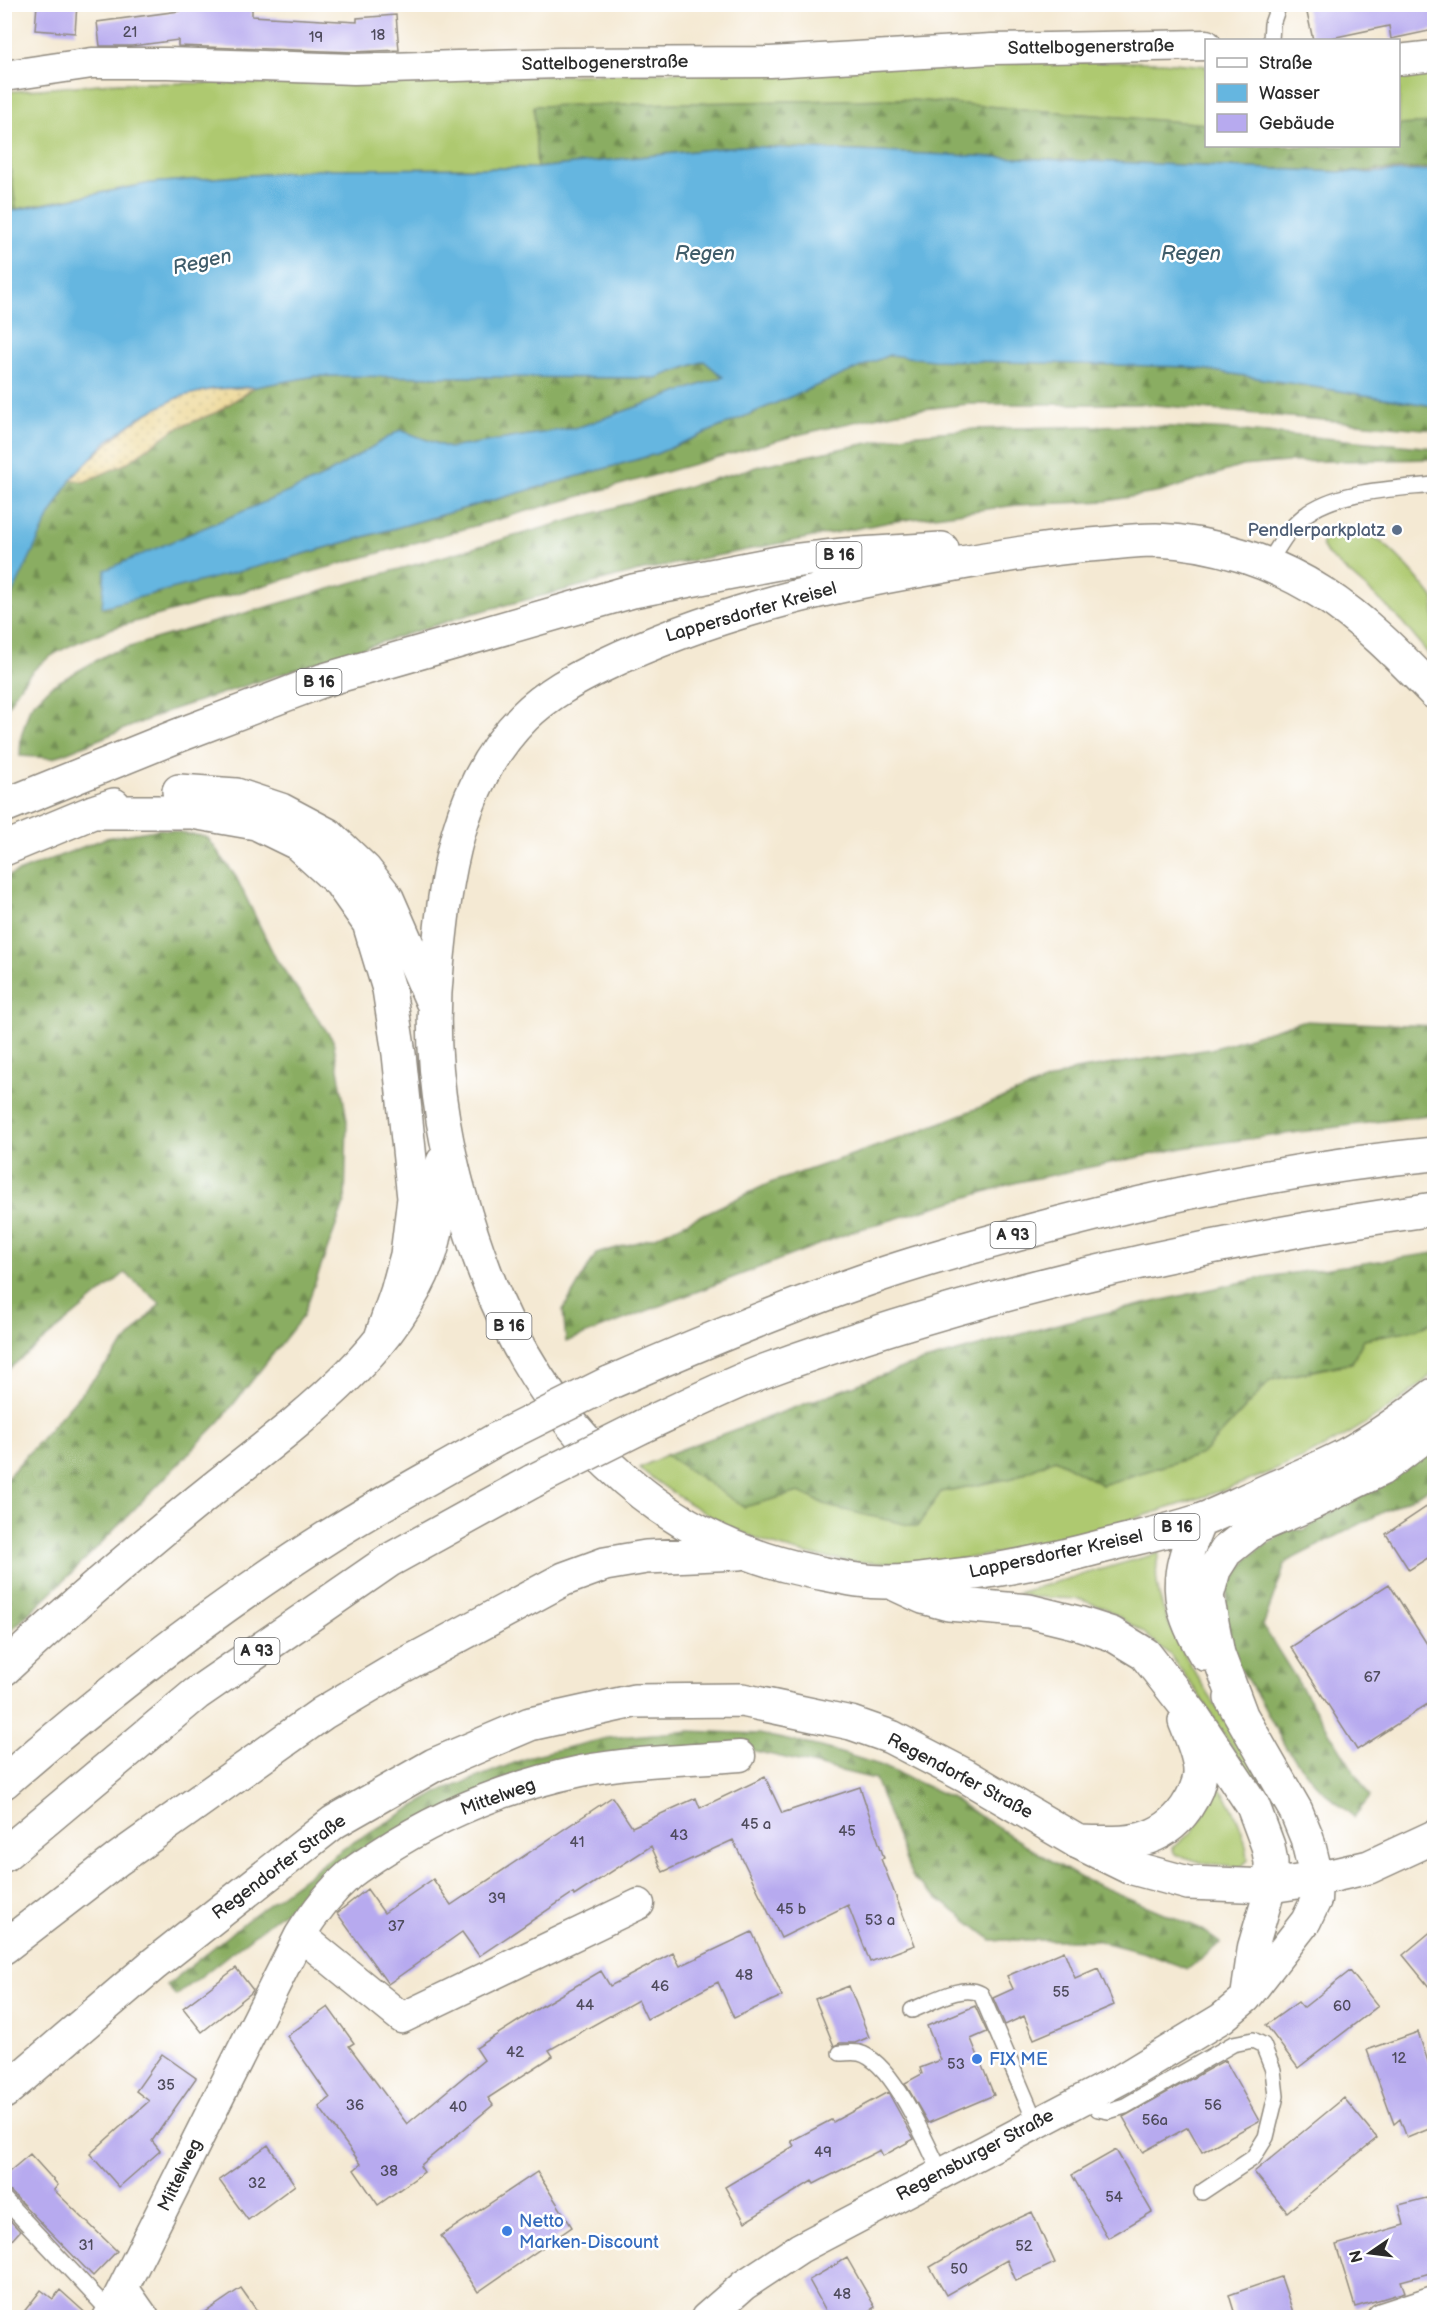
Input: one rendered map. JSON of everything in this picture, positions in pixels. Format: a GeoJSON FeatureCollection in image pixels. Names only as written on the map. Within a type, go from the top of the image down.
{"type":"FeatureCollection","features":[{"type":"Feature","properties":{"kind":"main road","name":"Lappersdorfer Kreisel"},"geometry":{"type":"LineString","coordinates":[[1434,692],[1387,644],[1353,615],[1317,590],[1268,564],[1203,545],[1153,540],[1048,548],[837,586],[746,610],[648,644],[577,678],[531,710],[505,738],[488,763],[468,803],[454,845],[444,890],[433,1002],[445,1133],[474,1242],[493,1294],[519,1346],[564,1418],[603,1459],[651,1502],[673,1517],[744,1552],[783,1566],[842,1578],[893,1582],[999,1571],[1199,1522],[1346,1455],[1434,1395]]}},
{"type":"Feature","properties":{"kind":"main road","name":"B 16"},"geometry":{"type":"LineString","coordinates":[[10,803],[324,680],[463,638],[633,591],[783,562],[843,555],[929,549],[1048,548]]}},
{"type":"Feature","properties":{"kind":"main road","name":"B 16"},"geometry":{"type":"LineString","coordinates":[[7,848],[93,812],[137,798],[177,791],[236,795],[281,810],[328,835],[365,870],[387,898],[433,1002]]}},
{"type":"Feature","properties":{"kind":"main road"},"geometry":{"type":"LineString","coordinates":[[93,812],[192,812],[256,823],[297,843],[323,866],[340,882],[369,923],[389,989],[399,1054],[414,1198],[407,1255],[381,1338]]}},
{"type":"Feature","properties":{"kind":"main road"},"geometry":{"type":"LineString","coordinates":[[4,1669],[164,1529],[330,1392],[381,1338],[408,1299],[429,1259],[440,1205],[445,1133]]}},
{"type":"Feature","properties":{"kind":"main road","name":"A 93"},"geometry":{"type":"LineString","coordinates":[[4,1782],[83,1714],[194,1627],[331,1534],[497,1439],[609,1383],[738,1328],[875,1276],[967,1248],[1120,1206],[1196,1190],[1305,1169],[1434,1154]]}},
{"type":"Feature","properties":{"kind":"main road","name":"A 93"},"geometry":{"type":"LineString","coordinates":[[4,1855],[196,1694],[390,1560],[533,1481],[643,1426],[764,1371],[889,1328],[1061,1279],[1320,1225],[1434,1209]]}},
{"type":"Feature","properties":{"kind":"main road"},"geometry":{"type":"LineString","coordinates":[[1241,1715],[1218,1654],[1207,1596],[1214,1570],[1226,1551],[1256,1527],[1381,1469],[1434,1429]]}},
{"type":"Feature","properties":{"kind":"main road","name":"B 16"},"geometry":{"type":"LineString","coordinates":[[1199,1522],[1186,1551],[1180,1580],[1184,1608],[1198,1643],[1296,1811],[1307,1838],[1317,1879]]}},
{"type":"Feature","properties":{"kind":"main road"},"geometry":{"type":"LineString","coordinates":[[4,1947],[118,1859],[323,1713],[397,1669],[564,1579],[605,1564],[646,1557],[744,1552]]}},
{"type":"Feature","properties":{"kind":"main road","name":"B 16"},"geometry":{"type":"LineString","coordinates":[[893,1582],[923,1597],[949,1604],[1029,1611],[1112,1634],[1145,1654],[1192,1714],[1253,1806],[1262,1827],[1269,1854],[1271,1886]]}},
{"type":"Feature","properties":{"kind":"main road","name":"B 16"},"geometry":{"type":"LineString","coordinates":[[1078,1842],[1122,1843],[1149,1838],[1165,1831],[1179,1819],[1192,1800],[1200,1774],[1195,1747],[1166,1678]]}},
{"type":"Feature","properties":{"kind":"main road","name":"Regendorfer Straße"},"geometry":{"type":"LineString","coordinates":[[4,2092],[154,1964],[334,1822],[434,1765],[530,1724],[634,1701],[742,1700],[851,1723],[891,1737],[957,1771],[1078,1842],[1129,1867],[1188,1883],[1271,1886]]}},
{"type":"Feature","properties":{"kind":"main road"},"geometry":{"type":"LineString","coordinates":[[1271,1886],[1317,1879],[1369,1867],[1434,1837]]}},
{"type":"Feature","properties":{"kind":"street","name":"Sattelbogenerstraße"},"geometry":{"type":"LineString","coordinates":[[4,76],[92,63],[354,69],[559,63],[770,62],[992,49],[1205,45]]}},
{"type":"Feature","properties":{"kind":"street"},"geometry":{"type":"LineString","coordinates":[[1400,60],[1434,56]]}},
{"type":"Feature","properties":{"kind":"street","name":"Mittelweg"},"geometry":{"type":"LineString","coordinates":[[114,2306],[300,1935],[321,1902],[351,1873],[403,1838],[452,1813],[516,1787],[581,1771],[631,1764],[740,1756]]}},
{"type":"Feature","properties":{"kind":"street","name":"Regensburger Straße"},"geometry":{"type":"LineString","coordinates":[[706,2318],[744,2285],[800,2248],[1123,2078],[1212,2024],[1246,1998],[1306,1921],[1316,1900],[1317,1879]]}},
{"type":"Feature","properties":{"kind":"street"},"geometry":{"type":"LineString","coordinates":[[1246,1998],[1253,1947],[1271,1886]]}},
{"type":"Feature","properties":{"kind":"street"},"geometry":{"type":"LineString","coordinates":[[300,1935],[402,2018],[639,1905]]}},
{"type":"Feature","properties":{"kind":"street"},"geometry":{"type":"LineString","coordinates":[[1382,2318],[1434,2301]]}},
{"type":"Feature","properties":{"kind":"street"},"geometry":{"type":"LineString","coordinates":[[114,2306],[144,2318]]}},
{"type":"Feature","properties":{"kind":"lane"},"geometry":{"type":"LineString","coordinates":[[1271,39],[1272,24],[1278,4]]}},
{"type":"Feature","properties":{"kind":"lane"},"geometry":{"type":"LineString","coordinates":[[1268,564],[1286,534],[1305,515],[1330,501],[1383,490],[1434,485]]}},
{"type":"Feature","properties":{"kind":"lane"},"geometry":{"type":"LineString","coordinates":[[912,2010],[969,1990],[981,1994],[1036,2123]]}},
{"type":"Feature","properties":{"kind":"lane"},"geometry":{"type":"LineString","coordinates":[[1090,2094],[1098,2109],[1107,2111],[1125,2106],[1233,2044],[1253,2040],[1263,2045],[1273,2070],[1276,2096],[1266,2137],[1253,2158],[1202,2192]]}},
{"type":"Feature","properties":{"kind":"lane"},"geometry":{"type":"LineString","coordinates":[[840,2053],[859,2053],[877,2063],[891,2079],[941,2173]]}},
{"type":"Feature","properties":{"kind":"lane"},"geometry":{"type":"LineString","coordinates":[[4,2199],[114,2306]]}},
{"type":"Feature","properties":{"kind":"green space"},"geometry":{"type":"Polygon","coordinates":[[[1001,62],[1162,62],[1205,66],[1205,124],[899,99],[534,106],[537,168],[328,169],[151,183],[16,209],[5,134],[4,92],[112,83],[400,84],[446,79],[1001,62]]]}},
{"type":"Feature","properties":{"kind":"green space"},"geometry":{"type":"Polygon","coordinates":[[[1434,72],[1434,123],[1400,125],[1400,75],[1434,72]]]}},
{"type":"Feature","properties":{"kind":"green space"},"geometry":{"type":"Polygon","coordinates":[[[899,99],[1205,124],[1205,147],[1400,147],[1400,125],[1434,123],[1434,168],[1344,172],[740,146],[537,168],[534,106],[899,99]]]}},
{"type":"Feature","properties":{"kind":"green space"},"geometry":{"type":"Polygon","coordinates":[[[8,148],[16,209],[5,212],[5,149],[8,148]]]}},
{"type":"Feature","properties":{"kind":"green space"},"geometry":{"type":"Polygon","coordinates":[[[889,355],[1189,367],[1434,406],[1434,430],[1145,404],[968,404],[897,412],[797,435],[113,628],[77,642],[37,667],[25,679],[5,712],[4,610],[50,515],[71,479],[84,482],[125,464],[175,429],[217,412],[255,387],[315,376],[656,378],[705,361],[723,377],[579,427],[449,448],[400,430],[319,479],[279,561],[656,454],[889,355]]]}},
{"type":"Feature","properties":{"kind":"green space"},"geometry":{"type":"Polygon","coordinates":[[[1132,425],[1232,430],[1434,448],[1434,459],[1287,462],[1242,466],[1161,492],[1106,501],[1017,505],[890,522],[644,570],[474,613],[306,666],[171,710],[53,758],[20,756],[21,737],[30,707],[51,686],[108,654],[158,638],[763,465],[907,435],[976,429],[1132,425]]]}},
{"type":"Feature","properties":{"kind":"green space"},"geometry":{"type":"Polygon","coordinates":[[[1336,525],[1366,532],[1379,541],[1404,562],[1434,599],[1434,661],[1403,623],[1381,601],[1328,555],[1322,545],[1322,538],[1336,525]]]}},
{"type":"Feature","properties":{"kind":"green space"},"geometry":{"type":"Polygon","coordinates":[[[161,829],[207,837],[236,877],[276,959],[333,1040],[347,1120],[345,1201],[303,1316],[221,1420],[78,1567],[5,1636],[5,1480],[160,1303],[125,1273],[5,1372],[5,877],[106,838],[161,829]]]}},
{"type":"Feature","properties":{"kind":"green space"},"geometry":{"type":"Polygon","coordinates":[[[1302,1021],[1434,1026],[1434,1114],[1188,1147],[1018,1182],[854,1231],[566,1342],[563,1310],[596,1254],[655,1237],[770,1183],[904,1137],[1075,1070],[1211,1049],[1302,1021]]]}},
{"type":"Feature","properties":{"kind":"green space"},"geometry":{"type":"Polygon","coordinates":[[[1434,1253],[1434,1321],[1417,1329],[1364,1339],[1352,1362],[1271,1380],[1202,1454],[1102,1485],[1055,1459],[1013,1478],[941,1492],[917,1527],[831,1507],[799,1492],[744,1507],[666,1455],[907,1366],[1065,1322],[1265,1277],[1434,1253]]]}},
{"type":"Feature","properties":{"kind":"green space"},"geometry":{"type":"Polygon","coordinates":[[[1434,1321],[1434,1372],[1396,1403],[1335,1441],[1271,1472],[1204,1497],[1079,1535],[1001,1553],[962,1559],[899,1563],[816,1556],[768,1543],[722,1522],[679,1497],[639,1468],[666,1455],[744,1507],[799,1492],[831,1507],[941,1492],[1013,1478],[1055,1459],[1102,1485],[1202,1454],[1271,1380],[1352,1363],[1364,1339],[1417,1329],[1434,1321]]]}},
{"type":"Feature","properties":{"kind":"green space"},"geometry":{"type":"Polygon","coordinates":[[[1434,1444],[1434,1486],[1286,1562],[1263,1626],[1370,1797],[1354,1817],[1318,1787],[1286,1748],[1259,1698],[1230,1653],[1224,1619],[1228,1588],[1249,1557],[1287,1530],[1304,1530],[1434,1444]]]}},
{"type":"Feature","properties":{"kind":"green space"},"geometry":{"type":"Polygon","coordinates":[[[1159,1553],[1157,1584],[1166,1618],[1184,1654],[1275,1800],[1287,1832],[1280,1834],[1268,1804],[1201,1698],[1171,1656],[1143,1632],[1105,1608],[1079,1599],[1031,1597],[1017,1593],[1159,1553]]]}},
{"type":"Feature","properties":{"kind":"green space"},"geometry":{"type":"Polygon","coordinates":[[[689,1731],[759,1734],[821,1747],[880,1765],[950,1797],[1081,1878],[1199,1928],[1220,1943],[1188,1969],[1145,1953],[1095,1940],[992,1940],[913,1879],[875,1779],[751,1750],[670,1749],[380,1841],[306,1894],[176,1996],[167,1985],[251,1917],[347,1846],[437,1793],[535,1755],[608,1738],[689,1731]]]}},
{"type":"Feature","properties":{"kind":"green space"},"geometry":{"type":"Polygon","coordinates":[[[1214,1783],[1232,1807],[1241,1829],[1248,1860],[1241,1867],[1203,1863],[1175,1854],[1172,1848],[1192,1832],[1204,1814],[1214,1783]]]}},
{"type":"Feature","properties":{"kind":"sand"},"geometry":{"type":"Polygon","coordinates":[[[255,387],[217,412],[175,429],[125,464],[84,482],[71,479],[118,435],[153,410],[192,393],[213,389],[255,387]]]}},
{"type":"Feature","properties":{"kind":"water","name":"Regen"},"geometry":{"type":"Polygon","coordinates":[[[740,146],[1364,173],[1434,170],[1434,406],[1189,367],[933,360],[889,355],[656,454],[279,561],[102,607],[105,570],[319,479],[400,430],[449,448],[579,427],[723,377],[704,361],[656,378],[315,376],[255,387],[213,389],[179,397],[142,416],[107,441],[71,479],[50,515],[5,610],[5,212],[151,183],[328,169],[537,168],[740,146]]]}},
{"type":"Feature","properties":{"kind":"building"},"geometry":{"type":"Polygon","coordinates":[[[37,4],[77,4],[75,33],[35,30],[37,4]]]}},
{"type":"Feature","properties":{"kind":"building"},"geometry":{"type":"Polygon","coordinates":[[[179,4],[252,4],[252,16],[357,22],[357,18],[396,15],[399,50],[354,52],[178,46],[178,40],[132,46],[100,46],[97,22],[179,11],[179,4]]]}},
{"type":"Feature","properties":{"kind":"building"},"geometry":{"type":"Polygon","coordinates":[[[1305,4],[1434,4],[1434,30],[1391,39],[1389,26],[1327,39],[1313,39],[1305,4]]]}},
{"type":"Feature","properties":{"kind":"building"},"geometry":{"type":"Polygon","coordinates":[[[1434,1502],[1434,1554],[1409,1570],[1386,1534],[1434,1502]]]}},
{"type":"Feature","properties":{"kind":"building"},"geometry":{"type":"Polygon","coordinates":[[[1389,1584],[1434,1655],[1434,1700],[1357,1750],[1291,1647],[1389,1584]]]}},
{"type":"Feature","properties":{"kind":"building"},"geometry":{"type":"Polygon","coordinates":[[[765,1777],[782,1813],[860,1787],[884,1858],[881,1859],[915,1945],[870,1962],[848,1905],[781,1938],[733,1840],[663,1872],[651,1846],[574,1896],[573,1893],[479,1956],[462,1932],[388,1984],[337,1913],[367,1889],[384,1913],[433,1879],[451,1905],[612,1797],[632,1827],[696,1798],[700,1808],[765,1777]]]}},
{"type":"Feature","properties":{"kind":"building"},"geometry":{"type":"Polygon","coordinates":[[[1434,1929],[1434,1993],[1403,1955],[1434,1929]]]}},
{"type":"Feature","properties":{"kind":"building"},"geometry":{"type":"Polygon","coordinates":[[[752,1932],[782,1996],[734,2018],[718,1982],[647,2019],[638,2000],[549,2050],[553,2056],[488,2098],[493,2105],[420,2166],[424,2172],[378,2205],[354,2170],[361,2164],[319,2107],[330,2098],[287,2036],[328,2007],[354,2043],[349,2046],[407,2124],[484,2060],[476,2048],[601,1971],[610,1986],[673,1953],[680,1966],[752,1932]]]}},
{"type":"Feature","properties":{"kind":"building"},"geometry":{"type":"Polygon","coordinates":[[[1064,1951],[1075,1978],[1098,1968],[1114,2005],[1034,2039],[1024,2016],[1005,2025],[993,1998],[1013,1989],[1007,1976],[1064,1951]]]}},
{"type":"Feature","properties":{"kind":"building"},"geometry":{"type":"Polygon","coordinates":[[[236,1968],[253,1990],[202,2032],[183,2008],[236,1968]]]}},
{"type":"Feature","properties":{"kind":"building"},"geometry":{"type":"Polygon","coordinates":[[[1350,1971],[1378,2006],[1298,2068],[1266,2025],[1298,2002],[1303,2008],[1350,1971]]]}},
{"type":"Feature","properties":{"kind":"building"},"geometry":{"type":"Polygon","coordinates":[[[849,1986],[869,2037],[855,2043],[840,2043],[834,2046],[815,1999],[849,1986]]]}},
{"type":"Feature","properties":{"kind":"building"},"geometry":{"type":"Polygon","coordinates":[[[975,2006],[987,2032],[971,2039],[994,2095],[928,2123],[905,2083],[922,2074],[920,2068],[941,2060],[927,2026],[975,2006]]]}},
{"type":"Feature","properties":{"kind":"building"},"geometry":{"type":"Polygon","coordinates":[[[1418,2032],[1434,2079],[1434,2127],[1407,2138],[1400,2119],[1394,2124],[1367,2050],[1418,2032]]]}},
{"type":"Feature","properties":{"kind":"building"},"geometry":{"type":"Polygon","coordinates":[[[162,2054],[196,2078],[152,2141],[160,2151],[119,2187],[90,2154],[149,2101],[136,2091],[162,2054]]]}},
{"type":"Feature","properties":{"kind":"building"},"geometry":{"type":"Polygon","coordinates":[[[1225,2060],[1259,2121],[1202,2152],[1188,2127],[1143,2152],[1123,2117],[1225,2060]]]}},
{"type":"Feature","properties":{"kind":"building"},"geometry":{"type":"Polygon","coordinates":[[[888,2092],[914,2139],[883,2156],[880,2150],[814,2184],[812,2181],[745,2222],[725,2187],[794,2146],[791,2141],[831,2120],[833,2122],[888,2092]]]}},
{"type":"Feature","properties":{"kind":"building"},"geometry":{"type":"Polygon","coordinates":[[[1344,2098],[1377,2138],[1287,2212],[1254,2172],[1344,2098]]]}},
{"type":"Feature","properties":{"kind":"building"},"geometry":{"type":"Polygon","coordinates":[[[268,2145],[295,2185],[248,2220],[219,2180],[268,2145]]]}},
{"type":"Feature","properties":{"kind":"building"},"geometry":{"type":"Polygon","coordinates":[[[1116,2150],[1152,2212],[1108,2238],[1072,2175],[1116,2150]]]}},
{"type":"Feature","properties":{"kind":"building"},"geometry":{"type":"Polygon","coordinates":[[[30,2154],[58,2185],[54,2190],[117,2251],[93,2276],[11,2192],[4,2190],[4,2176],[30,2154]]]}},
{"type":"Feature","properties":{"kind":"building","name":"Netto Marken-Discount"},"geometry":{"type":"Polygon","coordinates":[[[537,2172],[572,2227],[478,2292],[441,2236],[537,2172]]]}},
{"type":"Feature","properties":{"kind":"building"},"geometry":{"type":"Polygon","coordinates":[[[1426,2198],[1434,2208],[1434,2272],[1401,2281],[1405,2292],[1355,2307],[1336,2245],[1404,2225],[1399,2205],[1426,2198]]]}},
{"type":"Feature","properties":{"kind":"building"},"geometry":{"type":"Polygon","coordinates":[[[1032,2212],[1055,2263],[1016,2281],[1007,2260],[946,2295],[930,2267],[993,2230],[1032,2212]]]}},
{"type":"Feature","properties":{"kind":"building"},"geometry":{"type":"Polygon","coordinates":[[[4,2214],[20,2231],[4,2249],[4,2214]]]}},
{"type":"Feature","properties":{"kind":"building"},"geometry":{"type":"Polygon","coordinates":[[[847,2258],[875,2307],[858,2318],[830,2318],[809,2280],[847,2258]]]}},
{"type":"Feature","properties":{"kind":"building"},"geometry":{"type":"Polygon","coordinates":[[[1281,2277],[1295,2318],[1236,2318],[1229,2295],[1281,2277]]]}},
{"type":"Feature","properties":{"kind":"building"},"geometry":{"type":"Polygon","coordinates":[[[241,2288],[262,2318],[197,2318],[241,2288]]]}},
{"type":"Feature","properties":{"kind":"building"},"geometry":{"type":"Polygon","coordinates":[[[41,2290],[53,2299],[60,2290],[91,2318],[19,2318],[41,2290]]]}},
{"type":"Feature","properties":{"kind":"place","name":"Pendlerparkplatz"},"geometry":{"type":"Point","coordinates":[1397,530]}},
{"type":"Feature","properties":{"kind":"place","name":"FIX ME"},"geometry":{"type":"Point","coordinates":[977,2059]}},
{"type":"Feature","properties":{"kind":"place","name":"Netto Marken-Discount"},"geometry":{"type":"Point","coordinates":[507,2231]}}]}
